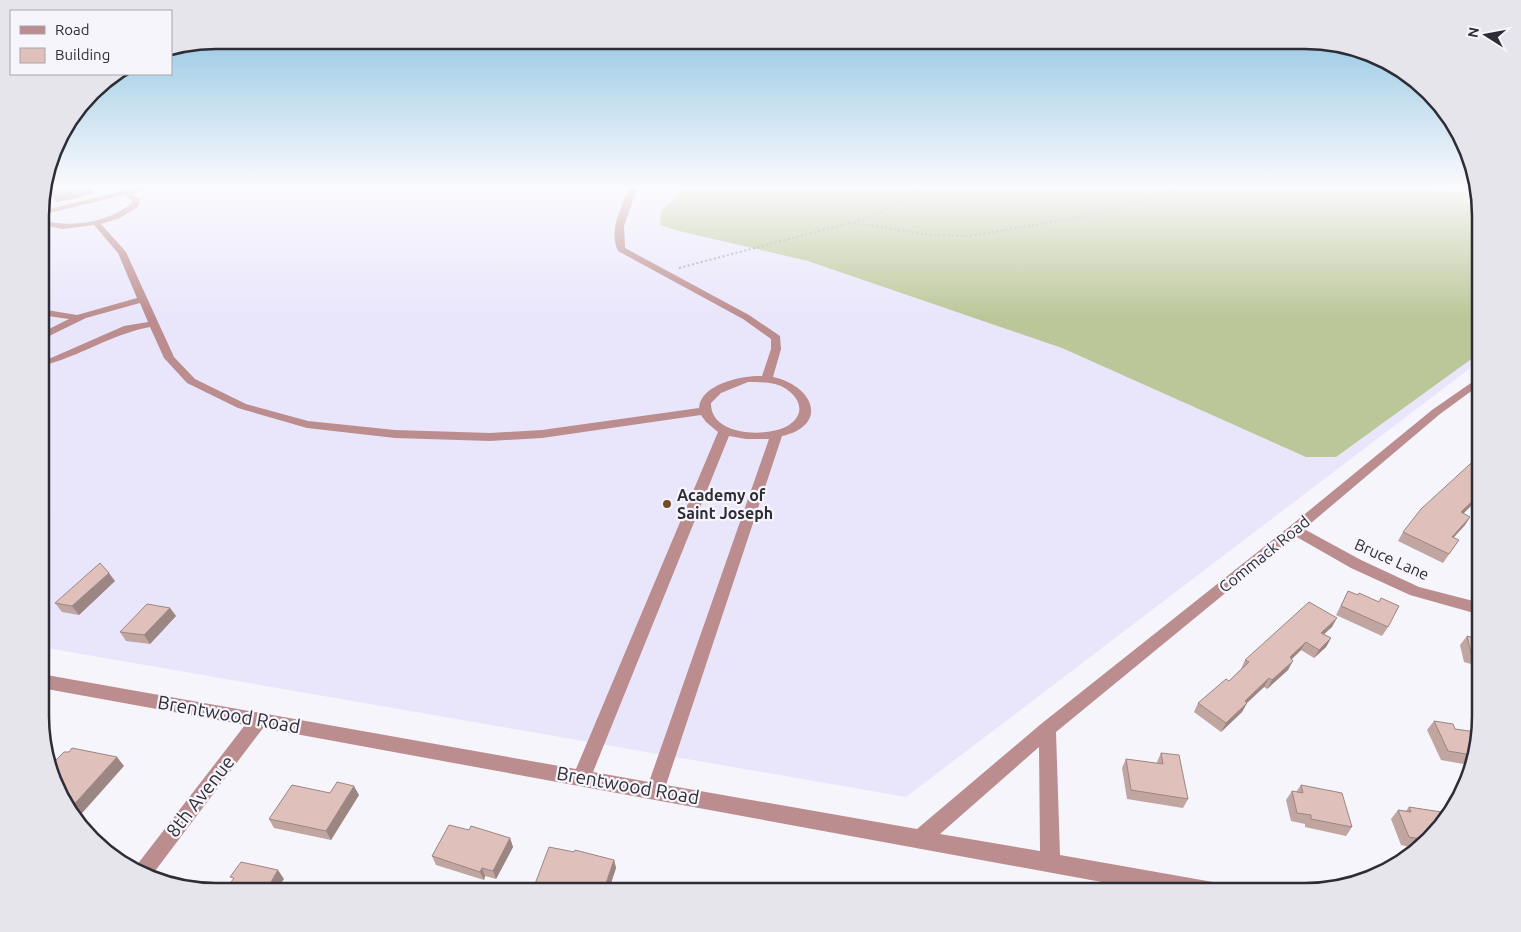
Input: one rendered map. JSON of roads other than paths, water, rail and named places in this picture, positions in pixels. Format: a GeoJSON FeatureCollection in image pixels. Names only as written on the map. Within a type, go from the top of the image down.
{"type":"FeatureCollection","features":[{"type":"Feature","properties":{"kind":"street"},"geometry":{"type":"LineString","coordinates":[[102,229],[122,252],[169,358],[191,381],[242,406],[307,424],[395,434],[490,437],[542,434],[705,411]]}},
{"type":"Feature","properties":{"kind":"street"},"geometry":{"type":"LineString","coordinates":[[619,229],[617,239],[621,248],[746,317],[776,338],[776,349],[767,379]]}},
{"type":"Feature","properties":{"kind":"street"},"geometry":{"type":"LineString","coordinates":[[49,333],[78,318],[143,299]]}},
{"type":"Feature","properties":{"kind":"street"},"geometry":{"type":"LineString","coordinates":[[49,313],[78,318]]}},
{"type":"Feature","properties":{"kind":"street"},"geometry":{"type":"LineString","coordinates":[[49,361],[128,328],[153,324]]}},
{"type":"Feature","properties":{"kind":"street"},"geometry":{"type":"LineString","coordinates":[[748,379],[767,379],[785,383],[798,391],[806,401],[806,412],[799,423],[777,434],[744,436],[725,431],[711,422],[705,411],[706,400],[715,390],[729,383],[748,379]]}},
{"type":"Feature","properties":{"kind":"street","name":"Commack Road"},"geometry":{"type":"LineString","coordinates":[[921,838],[1047,729],[1294,530],[1436,412],[1472,393]]}},
{"type":"Feature","properties":{"kind":"street"},"geometry":{"type":"LineString","coordinates":[[582,777],[725,431]]}},
{"type":"Feature","properties":{"kind":"street"},"geometry":{"type":"LineString","coordinates":[[655,790],[777,434]]}},
{"type":"Feature","properties":{"kind":"street","name":"Bruce Lane"},"geometry":{"type":"LineString","coordinates":[[1294,530],[1356,564],[1415,591],[1472,607]]}},
{"type":"Feature","properties":{"kind":"street","name":"Brentwood Road"},"geometry":{"type":"LineString","coordinates":[[49,682],[1166,883]]}},
{"type":"Feature","properties":{"kind":"street","name":"8th Avenue"},"geometry":{"type":"LineString","coordinates":[[145,868],[259,720]]}},
{"type":"Feature","properties":{"kind":"street"},"geometry":{"type":"LineString","coordinates":[[1047,729],[1050,861]]}},
{"type":"Feature","properties":{"kind":"place","name":"Academy of Saint Joseph"},"geometry":{"type":"Point","coordinates":[667,504]}}]}
